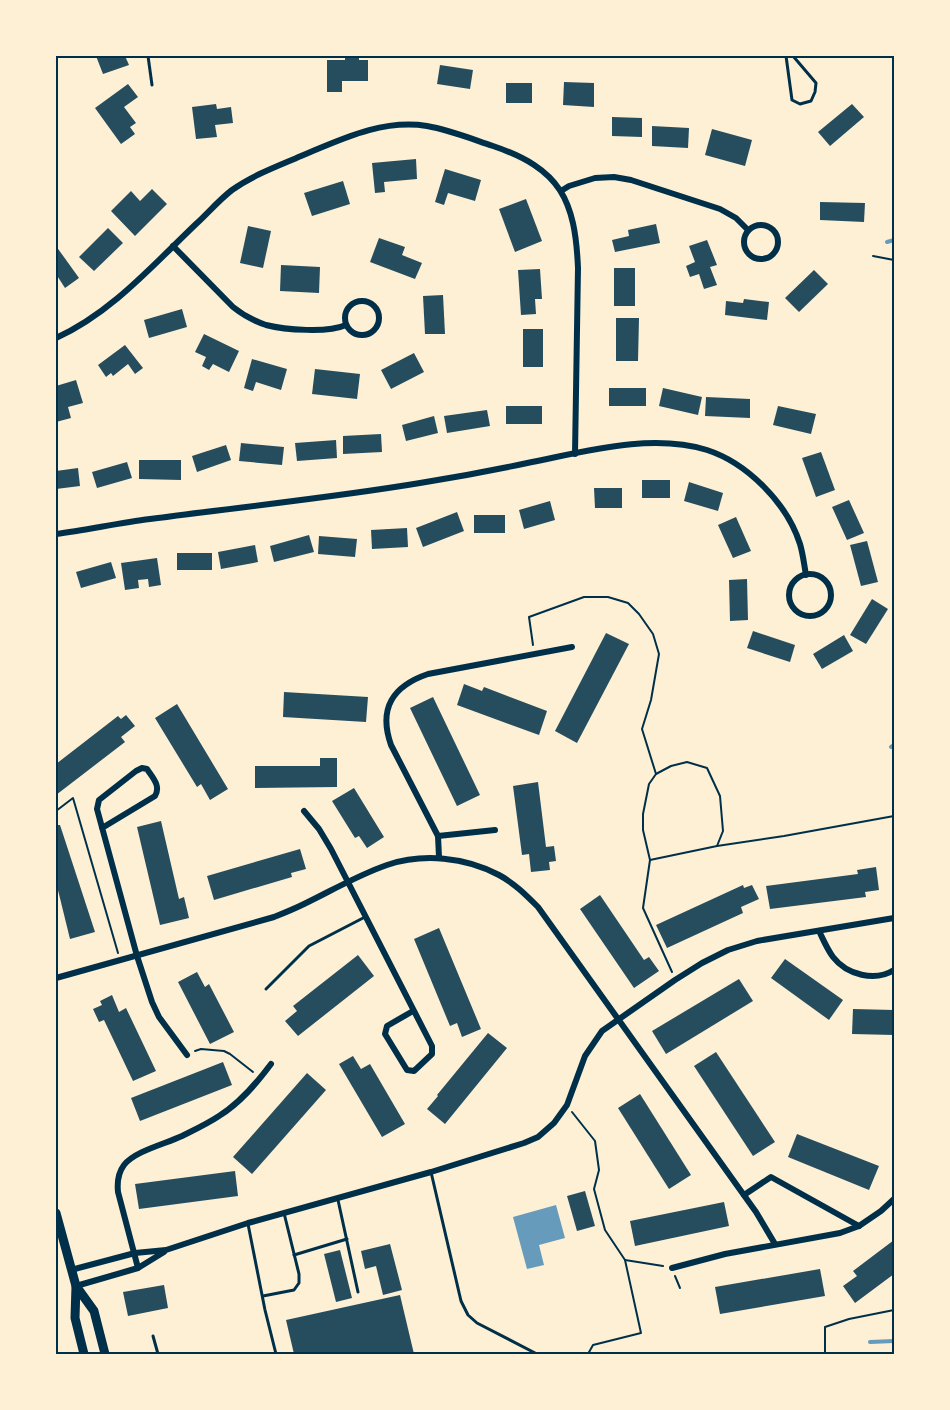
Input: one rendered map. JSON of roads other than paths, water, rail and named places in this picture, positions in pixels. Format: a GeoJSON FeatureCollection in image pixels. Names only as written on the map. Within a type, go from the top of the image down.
{"type":"FeatureCollection","features":[{"type":"Feature","properties":{"kind":"main road"},"geometry":{"type":"LineString","coordinates":[[56,1213],[76,1286],[94,1311],[105,1354]]}},
{"type":"Feature","properties":{"kind":"main road"},"geometry":{"type":"LineString","coordinates":[[76,1286],[75,1318],[84,1354]]}},
{"type":"Feature","properties":{"kind":"street"},"geometry":{"type":"LineString","coordinates":[[56,338],[83,324],[118,298],[225,197],[261,173],[363,131],[394,125],[440,129],[494,146],[525,159],[555,183],[569,207],[577,239],[578,268],[575,454]]}},
{"type":"Feature","properties":{"kind":"street"},"geometry":{"type":"LineString","coordinates":[[561,191],[569,186],[595,178],[614,177],[631,180],[720,209],[736,218],[748,230]]}},
{"type":"Feature","properties":{"kind":"street"},"geometry":{"type":"LineString","coordinates":[[761,224],[775,230],[779,240],[773,255],[759,259],[749,255],[744,240],[748,230],[761,224]]}},
{"type":"Feature","properties":{"kind":"street"},"geometry":{"type":"LineString","coordinates":[[173,246],[233,307],[256,321],[278,327],[311,330],[330,330],[346,325]]}},
{"type":"Feature","properties":{"kind":"street"},"geometry":{"type":"LineString","coordinates":[[365,300],[378,310],[379,321],[369,333],[358,335],[346,325],[346,309],[354,302],[365,300]]}},
{"type":"Feature","properties":{"kind":"street"},"geometry":{"type":"LineString","coordinates":[[56,534],[379,490],[638,443],[669,443],[707,450],[739,466],[763,485],[785,512],[799,543],[806,575]]}},
{"type":"Feature","properties":{"kind":"street"},"geometry":{"type":"LineString","coordinates":[[813,574],[824,580],[831,591],[829,604],[820,614],[814,616],[807,616],[795,610],[789,599],[789,592],[795,581],[806,575],[813,574]]}},
{"type":"Feature","properties":{"kind":"street"},"geometry":{"type":"LineString","coordinates":[[439,857],[438,836],[388,736],[387,713],[392,700],[409,681],[428,674],[572,647]]}},
{"type":"Feature","properties":{"kind":"street"},"geometry":{"type":"LineString","coordinates":[[102,828],[155,796],[158,785],[147,769],[142,768],[136,771],[99,800],[97,809],[102,828],[137,956],[152,1002],[159,1017],[186,1055]]}},
{"type":"Feature","properties":{"kind":"street"},"geometry":{"type":"LineString","coordinates":[[304,811],[331,849],[412,1011],[432,1046],[432,1054],[414,1071],[407,1070],[385,1034],[387,1026],[412,1011]]}},
{"type":"Feature","properties":{"kind":"street"},"geometry":{"type":"LineString","coordinates":[[438,836],[495,830]]}},
{"type":"Feature","properties":{"kind":"street"},"geometry":{"type":"LineString","coordinates":[[56,978],[274,917],[347,882],[402,861],[439,857],[481,867],[499,875],[524,892],[538,907],[756,1212],[775,1244]]}},
{"type":"Feature","properties":{"kind":"street"},"geometry":{"type":"LineString","coordinates":[[71,1270],[135,1253],[166,1250],[248,1223],[510,1149],[538,1137],[554,1123],[567,1105],[585,1056],[602,1032],[702,963],[728,950],[757,941],[894,918]]}},
{"type":"Feature","properties":{"kind":"street"},"geometry":{"type":"LineString","coordinates":[[819,931],[832,956],[857,974],[881,975],[894,970]]}},
{"type":"Feature","properties":{"kind":"street"},"geometry":{"type":"LineString","coordinates":[[138,1268],[118,1192],[117,1182],[125,1164],[135,1156],[182,1136],[219,1116],[248,1092],[271,1064]]}},
{"type":"Feature","properties":{"kind":"street"},"geometry":{"type":"LineString","coordinates":[[744,1195],[771,1177],[859,1226]]}},
{"type":"Feature","properties":{"kind":"street"},"geometry":{"type":"LineString","coordinates":[[672,1268],[726,1254],[840,1233],[859,1226],[894,1199]]}},
{"type":"Feature","properties":{"kind":"street"},"geometry":{"type":"LineString","coordinates":[[76,1286],[138,1268],[166,1250]]}},
{"type":"Feature","properties":{"kind":"lane"},"geometry":{"type":"LineString","coordinates":[[148,56],[153,85]]}},
{"type":"Feature","properties":{"kind":"lane"},"geometry":{"type":"LineString","coordinates":[[786,56],[792,100],[800,104],[811,101],[816,83],[793,56]]}},
{"type":"Feature","properties":{"kind":"lane"},"geometry":{"type":"LineString","coordinates":[[266,989],[309,946],[365,917]]}},
{"type":"Feature","properties":{"kind":"lane"},"geometry":{"type":"LineString","coordinates":[[431,1172],[461,1301],[468,1315],[477,1323],[537,1354]]}},
{"type":"Feature","properties":{"kind":"lane"},"geometry":{"type":"LineString","coordinates":[[338,1198],[358,1292]]}},
{"type":"Feature","properties":{"kind":"lane"},"geometry":{"type":"LineString","coordinates":[[263,1296],[294,1290],[299,1283],[299,1274],[284,1213]]}},
{"type":"Feature","properties":{"kind":"lane"},"geometry":{"type":"LineString","coordinates":[[248,1223],[276,1354]]}},
{"type":"Feature","properties":{"kind":"lane"},"geometry":{"type":"LineString","coordinates":[[294,1255],[347,1239]]}},
{"type":"Feature","properties":{"kind":"lane"},"geometry":{"type":"LineString","coordinates":[[153,1336],[158,1354]]}},
{"type":"Feature","properties":{"kind":"water"},"geometry":{"type":"Polygon","coordinates":[[[556,1205],[565,1238],[539,1245],[544,1265],[527,1269],[513,1217],[556,1205]]]}},
{"type":"Feature","properties":{"kind":"waterway"},"geometry":{"type":"LineString","coordinates":[[887,242],[894,240]]}},
{"type":"Feature","properties":{"kind":"waterway"},"geometry":{"type":"LineString","coordinates":[[870,1342],[894,1341]]}}]}
